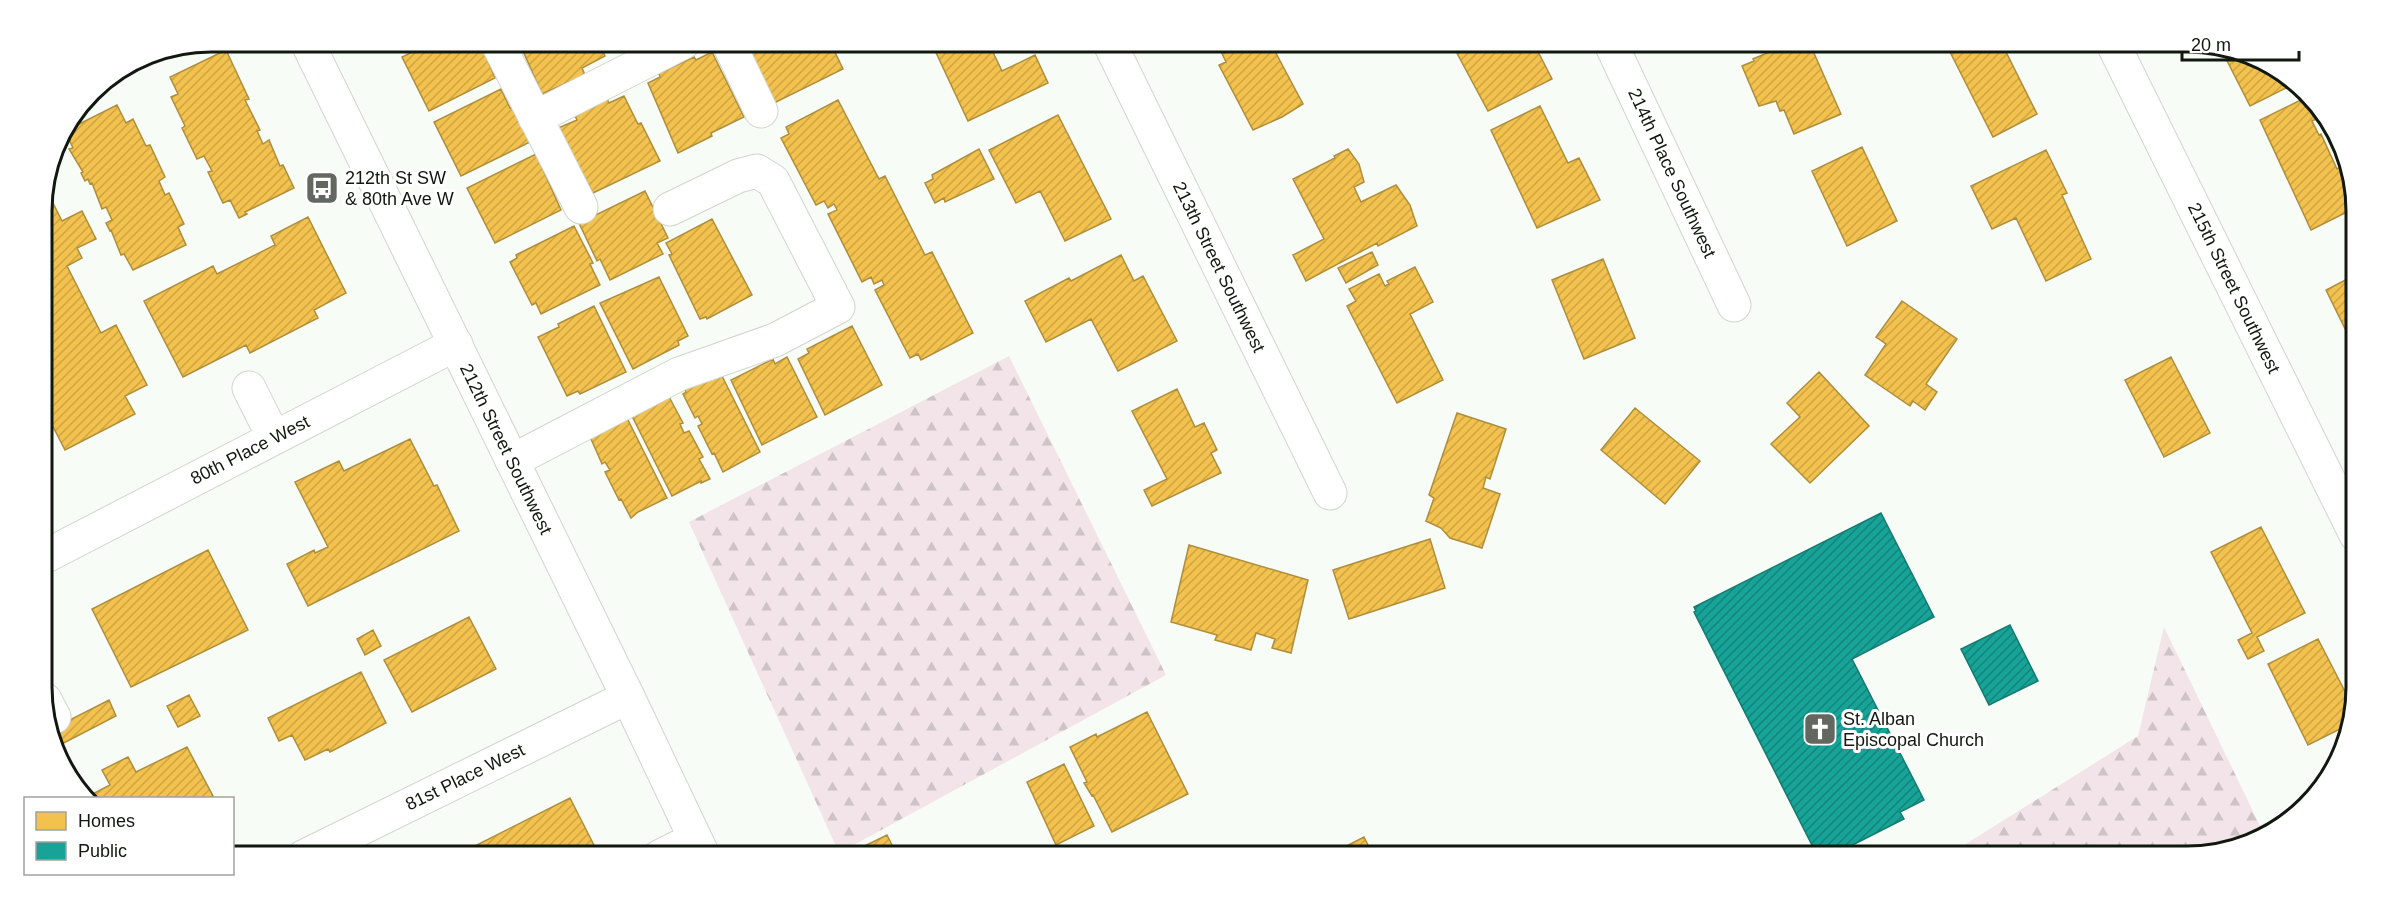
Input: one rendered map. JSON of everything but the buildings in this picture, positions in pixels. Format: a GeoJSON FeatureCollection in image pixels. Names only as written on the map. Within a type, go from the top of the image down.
{"type":"FeatureCollection","features":[{"type":"Feature","properties":{"kind":"street","name":"214th Place Southwest"},"geometry":{"type":"LineString","coordinates":[[1615,52],[1734,305]]}},
{"type":"Feature","properties":{"kind":"street","name":"215th Street Southwest"},"geometry":{"type":"LineString","coordinates":[[2117,52],[2346,515]]}},
{"type":"Feature","properties":{"kind":"street","name":"212th Street Southwest"},"geometry":{"type":"LineString","coordinates":[[312,53],[628,697],[698,846]]}},
{"type":"Feature","properties":{"kind":"street"},"geometry":{"type":"LineString","coordinates":[[502,53],[581,207]]}},
{"type":"Feature","properties":{"kind":"street"},"geometry":{"type":"LineString","coordinates":[[535,118],[663,53]]}},
{"type":"Feature","properties":{"kind":"street"},"geometry":{"type":"LineString","coordinates":[[733,53],[761,111]]}},
{"type":"Feature","properties":{"kind":"street","name":"213th Street Southwest"},"geometry":{"type":"LineString","coordinates":[[1114,53],[1330,493]]}},
{"type":"Feature","properties":{"kind":"street"},"geometry":{"type":"LineString","coordinates":[[512,461],[679,374],[775,340],[838,307],[773,181],[757,171],[738,176],[670,209]]}},
{"type":"Feature","properties":{"kind":"street","name":"80th Place West"},"geometry":{"type":"LineString","coordinates":[[52,553],[456,344]]}},
{"type":"Feature","properties":{"kind":"street"},"geometry":{"type":"LineString","coordinates":[[249,388],[274,438]]}},
{"type":"Feature","properties":{"kind":"street","name":"81st Place West"},"geometry":{"type":"LineString","coordinates":[[325,846],[628,697]]}},
{"type":"Feature","properties":{"kind":"green space"},"geometry":{"type":"Polygon","coordinates":[[[1009,356],[1166,675],[852,846],[836,846],[689,522],[1009,356]]]}},
{"type":"Feature","properties":{"kind":"green space"},"geometry":{"type":"Polygon","coordinates":[[[2164,627],[2261,827],[2228,841],[2197,846],[1963,846],[2138,736],[2164,627]]]}},
{"type":"Feature","properties":{"kind":"place","name":"212th St SW & 80th Ave W"},"geometry":{"type":"Point","coordinates":[322,188]}},
{"type":"Feature","properties":{"kind":"place","name":"St. Alban Episcopal Church"},"geometry":{"type":"Point","coordinates":[1820,729]}}]}
